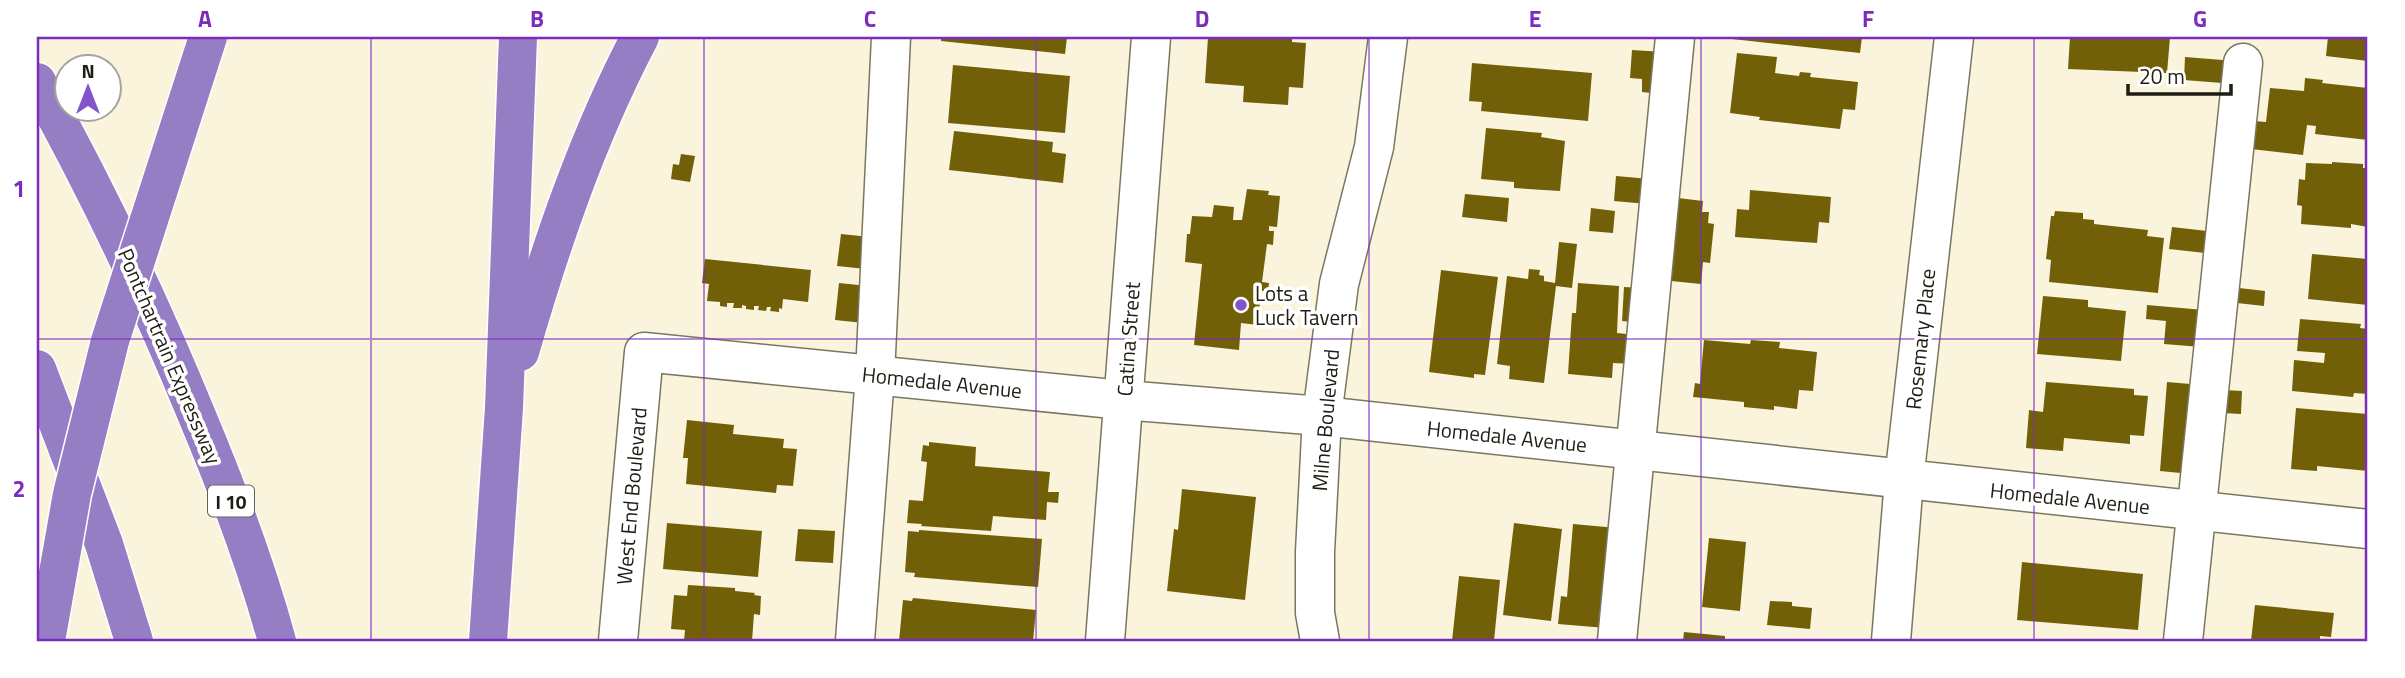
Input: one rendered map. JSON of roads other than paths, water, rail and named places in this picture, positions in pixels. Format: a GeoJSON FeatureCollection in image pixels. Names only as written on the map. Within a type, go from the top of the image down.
{"type":"FeatureCollection","features":[{"type":"Feature","properties":{"kind":"highway"},"geometry":{"type":"LineString","coordinates":[[46,641],[72,494],[110,341],[208,37]]}},
{"type":"Feature","properties":{"kind":"highway"},"geometry":{"type":"LineString","coordinates":[[488,641],[504,408],[518,37]]}},
{"type":"Feature","properties":{"kind":"highway"},"geometry":{"type":"LineString","coordinates":[[504,408],[533,307],[580,170],[614,86],[640,37]]}},
{"type":"Feature","properties":{"kind":"highway","name":"Pontchartrain Expressway"},"geometry":{"type":"LineString","coordinates":[[37,82],[125,250],[176,364],[220,472],[264,593],[277,641]]}},
{"type":"Feature","properties":{"kind":"highway"},"geometry":{"type":"LineString","coordinates":[[37,369],[104,544],[134,641]]}},
{"type":"Feature","properties":{"kind":"street"},"geometry":{"type":"LineString","coordinates":[[855,641],[875,375],[891,37]]}},
{"type":"Feature","properties":{"kind":"street","name":"Catina Street"},"geometry":{"type":"LineString","coordinates":[[1105,641],[1151,37]]}},
{"type":"Feature","properties":{"kind":"street","name":"Milne Boulevard"},"geometry":{"type":"LineString","coordinates":[[1320,641],[1315,613],[1315,552],[1322,416],[1339,284],[1374,147],[1388,37]]}},
{"type":"Feature","properties":{"kind":"street"},"geometry":{"type":"LineString","coordinates":[[1617,641],[1675,37]]}},
{"type":"Feature","properties":{"kind":"street","name":"Rosemary Place"},"geometry":{"type":"LineString","coordinates":[[1891,641],[1905,480],[1954,37]]}},
{"type":"Feature","properties":{"kind":"street"},"geometry":{"type":"LineString","coordinates":[[2183,641],[2243,63]]}},
{"type":"Feature","properties":{"kind":"street","name":"Homedale Avenue"},"geometry":{"type":"LineString","coordinates":[[645,352],[1123,400],[1322,416],[2368,529]]}},
{"type":"Feature","properties":{"kind":"street","name":"West End Boulevard"},"geometry":{"type":"LineString","coordinates":[[618,641],[645,352]]}},
{"type":"Feature","properties":{"kind":"place","name":"Lots a Luck Tavern"},"geometry":{"type":"Point","coordinates":[1241,305]}}]}
